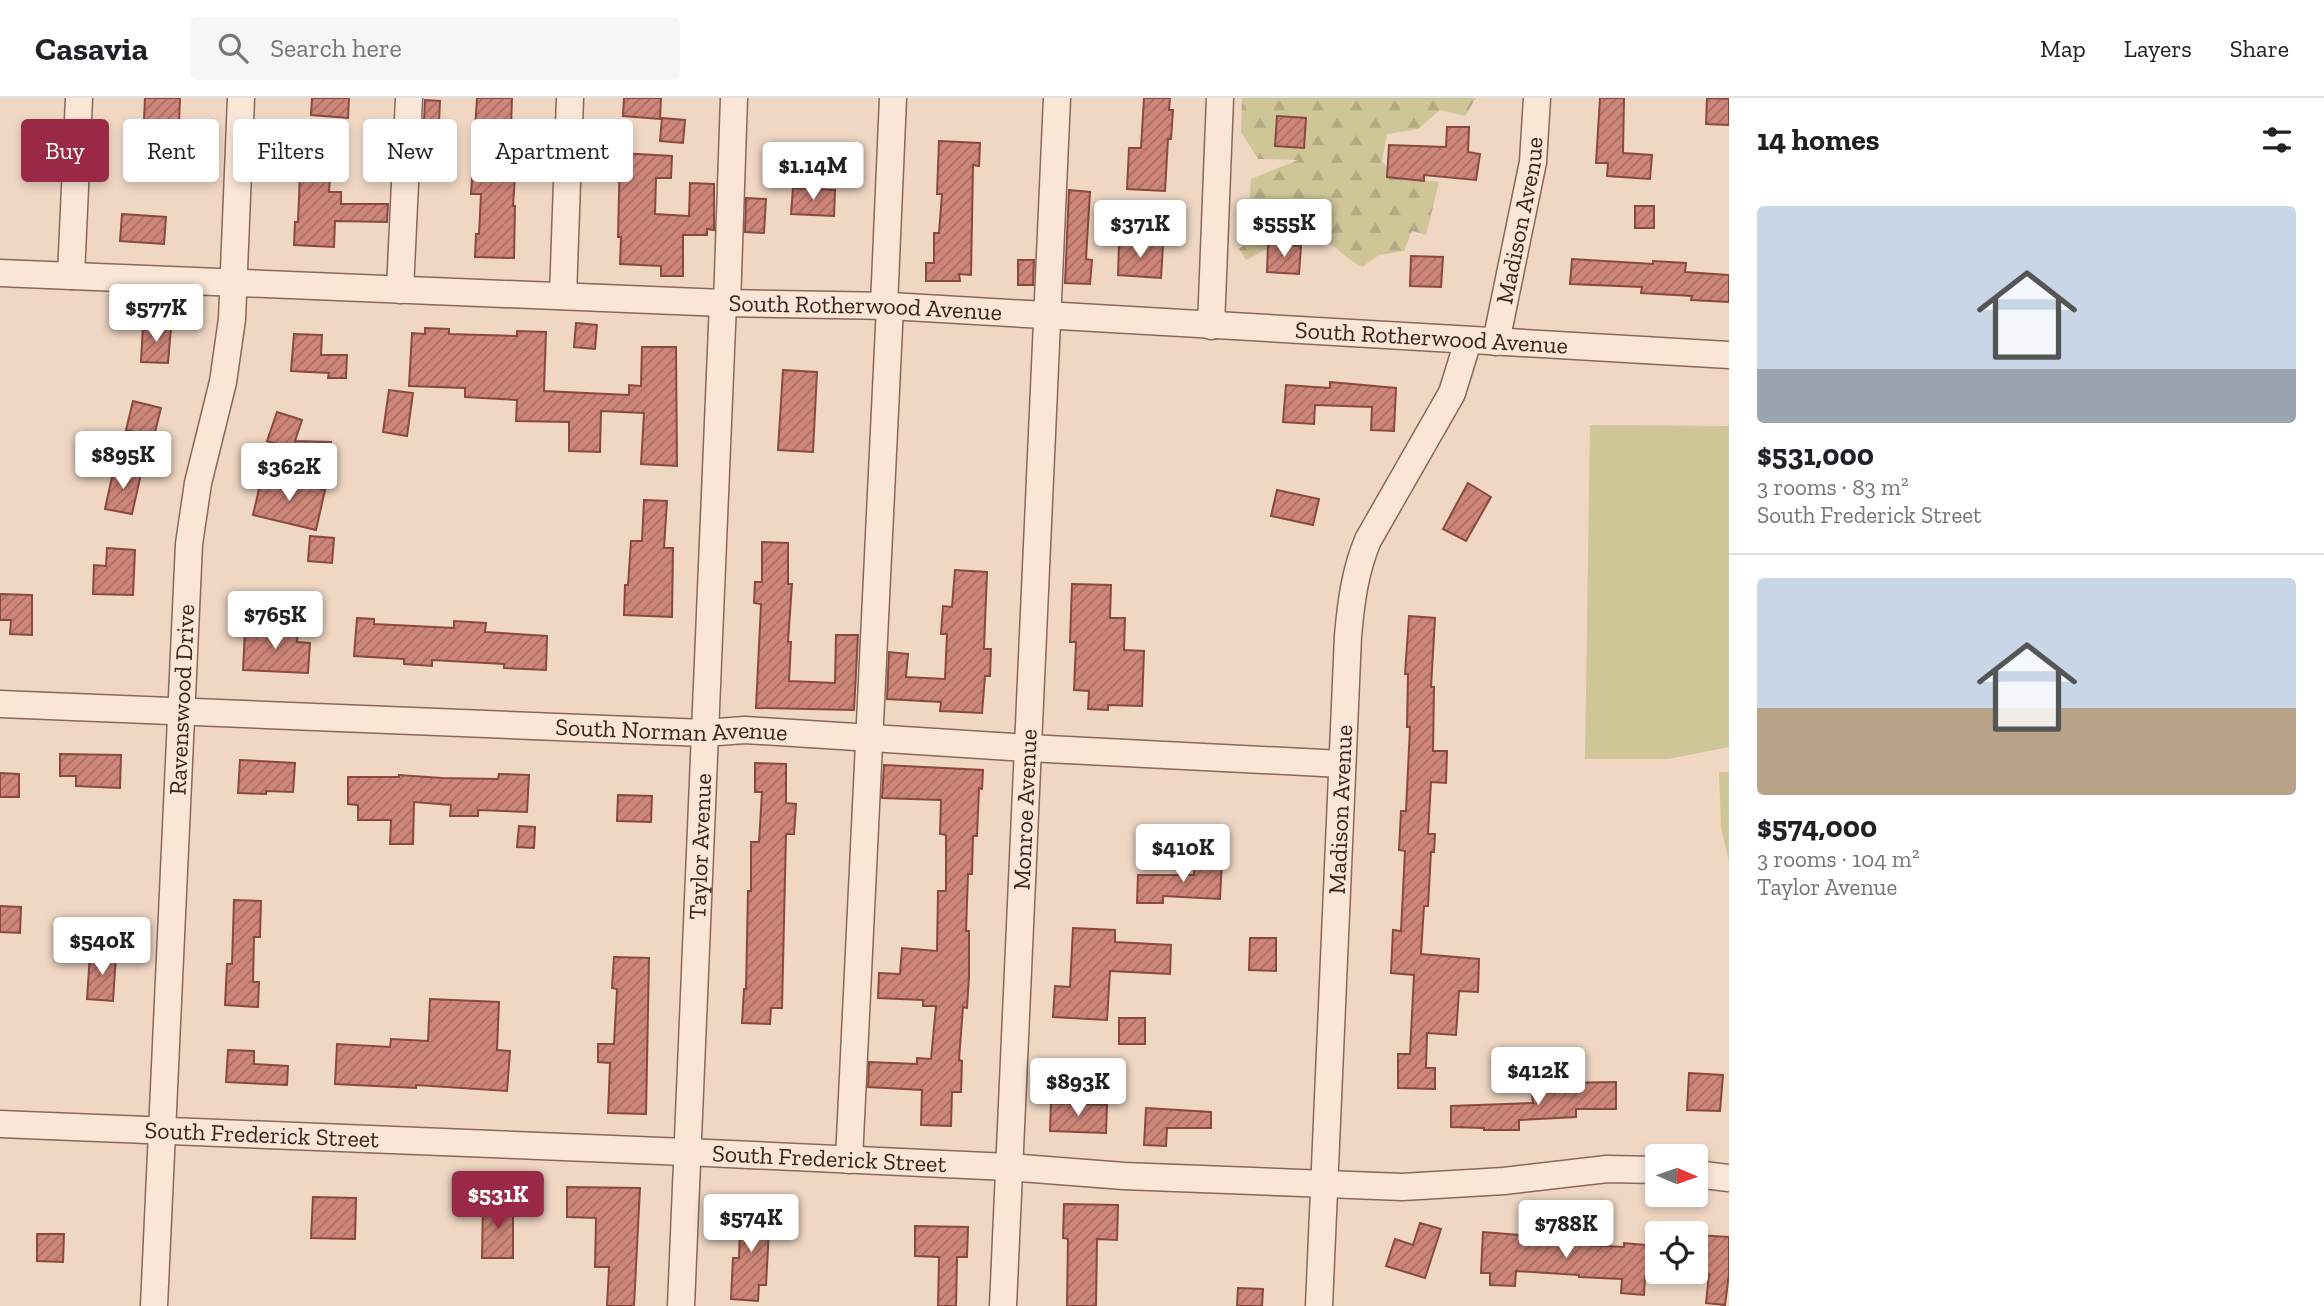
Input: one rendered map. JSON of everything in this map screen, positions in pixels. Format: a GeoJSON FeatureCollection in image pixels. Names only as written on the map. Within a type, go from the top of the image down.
{"type":"FeatureCollection","features":[{"type":"Feature","properties":{"kind":"street"},"geometry":{"type":"LineString","coordinates":[[71,276],[79,98]]}},
{"type":"Feature","properties":{"kind":"street","name":"Ravenswood Drive"},"geometry":{"type":"LineString","coordinates":[[154,1306],[190,533],[198,483],[223,382],[232,319],[242,98]]}},
{"type":"Feature","properties":{"kind":"street"},"geometry":{"type":"LineString","coordinates":[[400,290],[410,98]]}},
{"type":"Feature","properties":{"kind":"street"},"geometry":{"type":"LineString","coordinates":[[563,296],[570,98]]}},
{"type":"Feature","properties":{"kind":"street","name":"Taylor Avenue"},"geometry":{"type":"LineString","coordinates":[[681,1306],[704,733],[734,98]]}},
{"type":"Feature","properties":{"kind":"street"},"geometry":{"type":"LineString","coordinates":[[849,1160],[887,306],[893,98]]}},
{"type":"Feature","properties":{"kind":"street","name":"Monroe Avenue"},"geometry":{"type":"LineString","coordinates":[[1003,1306],[1057,98]]}},
{"type":"Feature","properties":{"kind":"street"},"geometry":{"type":"LineString","coordinates":[[1212,326],[1220,98]]}},
{"type":"Feature","properties":{"kind":"street","name":"Madison Avenue"},"geometry":{"type":"LineString","coordinates":[[1496,342],[1533,162],[1537,98]]}},
{"type":"Feature","properties":{"kind":"street","name":"South Rotherwood Avenue"},"geometry":{"type":"LineString","coordinates":[[0,274],[725,304],[887,306],[1729,355]]}},
{"type":"Feature","properties":{"kind":"street","name":"Madison Avenue"},"geometry":{"type":"LineString","coordinates":[[1319,1306],[1352,593],[1358,563],[1389,501],[1452,393],[1468,341]]}},
{"type":"Feature","properties":{"kind":"street","name":"South Norman Avenue"},"geometry":{"type":"LineString","coordinates":[[0,704],[704,733],[745,730],[1342,764]]}},
{"type":"Feature","properties":{"kind":"street","name":"South Frederick Street"},"geometry":{"type":"LineString","coordinates":[[0,1124],[686,1152],[1324,1184],[1434,1186],[1607,1169],[1645,1170]]}},
{"type":"Feature","properties":{"kind":"street"},"geometry":{"type":"LineString","coordinates":[[1708,1175],[1729,1178]]}},
{"type":"Feature","properties":{"kind":"green space"},"geometry":{"type":"Polygon","coordinates":[[[1242,98],[1476,98],[1465,116],[1440,110],[1418,129],[1387,134],[1382,161],[1394,177],[1439,182],[1426,235],[1412,231],[1404,251],[1379,255],[1362,267],[1327,241],[1313,235],[1283,241],[1246,260],[1239,249],[1276,217],[1249,211],[1251,179],[1298,160],[1258,159],[1241,132],[1242,98]]]}},
{"type":"Feature","properties":{"kind":"green space"},"geometry":{"type":"Polygon","coordinates":[[[1590,425],[1729,426],[1729,747],[1668,759],[1585,759],[1590,425]]]}},
{"type":"Feature","properties":{"kind":"green space"},"geometry":{"type":"Polygon","coordinates":[[[1719,772],[1729,772],[1729,862],[1721,828],[1719,772]]]}},
{"type":"Feature","properties":{"kind":"building"},"geometry":{"type":"Polygon","coordinates":[[[145,98],[180,98],[179,119],[144,119],[145,98]]]}},
{"type":"Feature","properties":{"kind":"building"},"geometry":{"type":"Polygon","coordinates":[[[312,98],[349,98],[348,118],[311,115],[312,98]]]}},
{"type":"Feature","properties":{"kind":"building"},"geometry":{"type":"Polygon","coordinates":[[[477,98],[512,98],[511,119],[476,119],[477,98]]]}},
{"type":"Feature","properties":{"kind":"building"},"geometry":{"type":"Polygon","coordinates":[[[624,98],[661,98],[660,119],[623,116],[624,98]]]}},
{"type":"Feature","properties":{"kind":"building"},"geometry":{"type":"Polygon","coordinates":[[[1144,98],[1170,98],[1169,110],[1173,110],[1171,139],[1168,139],[1165,191],[1127,189],[1129,148],[1141,148],[1144,98]]]}},
{"type":"Feature","properties":{"kind":"building"},"geometry":{"type":"Polygon","coordinates":[[[1600,98],[1624,98],[1623,153],[1652,155],[1650,179],[1607,176],[1608,163],[1596,163],[1600,98]]]}},
{"type":"Feature","properties":{"kind":"building"},"geometry":{"type":"Polygon","coordinates":[[[1707,98],[1729,99],[1729,125],[1706,124],[1707,98]]]}},
{"type":"Feature","properties":{"kind":"building"},"geometry":{"type":"Polygon","coordinates":[[[425,100],[440,101],[439,119],[424,119],[425,100]]]}},
{"type":"Feature","properties":{"kind":"building"},"geometry":{"type":"Polygon","coordinates":[[[1277,116],[1306,118],[1304,148],[1275,146],[1277,116]]]}},
{"type":"Feature","properties":{"kind":"building"},"geometry":{"type":"Polygon","coordinates":[[[662,118],[685,120],[683,143],[660,141],[662,118]]]}},
{"type":"Feature","properties":{"kind":"building"},"geometry":{"type":"Polygon","coordinates":[[[1447,127],[1469,127],[1468,152],[1480,154],[1476,180],[1424,175],[1424,181],[1387,177],[1389,145],[1446,147],[1447,127]]]}},
{"type":"Feature","properties":{"kind":"building"},"geometry":{"type":"Polygon","coordinates":[[[939,141],[980,143],[979,166],[973,165],[971,275],[959,274],[960,281],[926,281],[926,263],[934,263],[934,233],[939,233],[942,194],[937,194],[939,141]]]}},
{"type":"Feature","properties":{"kind":"building"},"geometry":{"type":"Polygon","coordinates":[[[633,154],[672,156],[671,178],[656,178],[655,214],[689,216],[690,183],[714,184],[714,230],[707,229],[707,235],[683,235],[683,276],[661,276],[661,266],[620,264],[621,237],[618,237],[619,182],[633,182],[633,154]]]}},
{"type":"Feature","properties":{"kind":"building"},"geometry":{"type":"Polygon","coordinates":[[[300,182],[330,182],[329,192],[341,192],[341,204],[388,204],[387,222],[335,221],[334,247],[294,245],[295,222],[298,222],[300,182]]]}},
{"type":"Feature","properties":{"kind":"building"},"geometry":{"type":"Polygon","coordinates":[[[472,182],[515,182],[514,258],[475,257],[481,194],[471,194],[472,182]]]}},
{"type":"Feature","properties":{"kind":"building"},"geometry":{"type":"Polygon","coordinates":[[[793,188],[835,190],[834,216],[791,214],[793,188]]]}},
{"type":"Feature","properties":{"kind":"building"},"geometry":{"type":"Polygon","coordinates":[[[1069,190],[1090,192],[1086,259],[1092,260],[1090,284],[1065,283],[1069,190]]]}},
{"type":"Feature","properties":{"kind":"building"},"geometry":{"type":"Polygon","coordinates":[[[746,198],[766,199],[764,233],[745,232],[746,198]]]}},
{"type":"Feature","properties":{"kind":"building"},"geometry":{"type":"Polygon","coordinates":[[[1635,206],[1654,206],[1654,228],[1635,228],[1635,206]]]}},
{"type":"Feature","properties":{"kind":"building"},"geometry":{"type":"Polygon","coordinates":[[[122,214],[166,217],[164,244],[120,241],[122,214]]]}},
{"type":"Feature","properties":{"kind":"building"},"geometry":{"type":"Polygon","coordinates":[[[1119,243],[1163,245],[1161,278],[1118,275],[1119,243]]]}},
{"type":"Feature","properties":{"kind":"building"},"geometry":{"type":"Polygon","coordinates":[[[1268,244],[1301,246],[1299,274],[1267,272],[1268,244]]]}},
{"type":"Feature","properties":{"kind":"building"},"geometry":{"type":"Polygon","coordinates":[[[1411,256],[1443,257],[1441,287],[1410,286],[1411,256]]]}},
{"type":"Feature","properties":{"kind":"building"},"geometry":{"type":"Polygon","coordinates":[[[1572,259],[1653,264],[1653,261],[1686,263],[1685,272],[1729,275],[1729,302],[1691,300],[1692,296],[1641,293],[1642,287],[1570,284],[1572,259]]]}},
{"type":"Feature","properties":{"kind":"building"},"geometry":{"type":"Polygon","coordinates":[[[1018,260],[1034,260],[1033,285],[1018,285],[1018,260]]]}},
{"type":"Feature","properties":{"kind":"building"},"geometry":{"type":"Polygon","coordinates":[[[576,323],[597,325],[595,349],[574,347],[576,323]]]}},
{"type":"Feature","properties":{"kind":"building"},"geometry":{"type":"Polygon","coordinates":[[[143,325],[171,327],[168,363],[141,362],[143,325]]]}},
{"type":"Feature","properties":{"kind":"building"},"geometry":{"type":"Polygon","coordinates":[[[425,328],[449,329],[449,334],[517,336],[517,331],[546,332],[544,391],[629,395],[629,385],[641,386],[642,347],[676,347],[677,466],[641,464],[644,413],[601,411],[600,452],[569,451],[569,422],[516,421],[517,400],[465,397],[465,388],[409,386],[412,333],[425,334],[425,328]]]}},
{"type":"Feature","properties":{"kind":"building"},"geometry":{"type":"Polygon","coordinates":[[[294,334],[322,335],[321,355],[347,355],[346,378],[328,378],[329,373],[291,371],[294,334]]]}},
{"type":"Feature","properties":{"kind":"building"},"geometry":{"type":"Polygon","coordinates":[[[783,370],[817,372],[813,452],[778,450],[783,370]]]}},
{"type":"Feature","properties":{"kind":"building"},"geometry":{"type":"Polygon","coordinates":[[[1330,382],[1396,388],[1394,431],[1371,430],[1372,407],[1315,405],[1314,424],[1283,422],[1286,385],[1330,388],[1330,382]]]}},
{"type":"Feature","properties":{"kind":"building"},"geometry":{"type":"Polygon","coordinates":[[[389,390],[413,393],[407,436],[383,432],[389,390]]]}},
{"type":"Feature","properties":{"kind":"building"},"geometry":{"type":"Polygon","coordinates":[[[133,401],[161,408],[154,436],[126,430],[133,401]]]}},
{"type":"Feature","properties":{"kind":"building"},"geometry":{"type":"Polygon","coordinates":[[[277,412],[302,420],[295,441],[331,442],[330,462],[267,441],[277,412]]]}},
{"type":"Feature","properties":{"kind":"building"},"geometry":{"type":"Polygon","coordinates":[[[114,468],[141,474],[132,514],[105,509],[114,468]]]}},
{"type":"Feature","properties":{"kind":"building"},"geometry":{"type":"Polygon","coordinates":[[[262,476],[325,490],[316,530],[253,515],[262,476]]]}},
{"type":"Feature","properties":{"kind":"building"},"geometry":{"type":"Polygon","coordinates":[[[1468,483],[1491,497],[1466,541],[1443,529],[1468,483]]]}},
{"type":"Feature","properties":{"kind":"building"},"geometry":{"type":"Polygon","coordinates":[[[1277,490],[1319,499],[1313,525],[1271,516],[1277,490]]]}},
{"type":"Feature","properties":{"kind":"building"},"geometry":{"type":"Polygon","coordinates":[[[644,500],[667,501],[664,548],[673,548],[672,617],[624,615],[631,541],[642,541],[644,500]]]}},
{"type":"Feature","properties":{"kind":"building"},"geometry":{"type":"Polygon","coordinates":[[[310,536],[334,538],[332,563],[308,561],[310,536]]]}},
{"type":"Feature","properties":{"kind":"building"},"geometry":{"type":"Polygon","coordinates":[[[762,542],[788,543],[788,584],[792,584],[788,642],[791,642],[789,681],[835,683],[836,635],[858,635],[854,710],[756,708],[761,604],[754,603],[755,582],[762,582],[762,542]]]}},
{"type":"Feature","properties":{"kind":"building"},"geometry":{"type":"Polygon","coordinates":[[[107,548],[135,550],[133,595],[93,594],[94,565],[106,566],[107,548]]]}},
{"type":"Feature","properties":{"kind":"building"},"geometry":{"type":"Polygon","coordinates":[[[955,570],[987,572],[984,649],[991,649],[990,676],[985,676],[982,713],[940,711],[941,702],[887,699],[889,652],[908,654],[906,677],[945,679],[947,634],[941,634],[943,606],[952,607],[955,570]]]}},
{"type":"Feature","properties":{"kind":"building"},"geometry":{"type":"Polygon","coordinates":[[[1072,584],[1111,585],[1110,618],[1125,618],[1124,650],[1144,651],[1142,706],[1108,705],[1108,710],[1088,709],[1089,691],[1074,690],[1076,642],[1070,642],[1072,584]]]}},
{"type":"Feature","properties":{"kind":"building"},"geometry":{"type":"Polygon","coordinates":[[[0,594],[32,595],[32,635],[10,634],[11,620],[0,620],[0,594]]]}},
{"type":"Feature","properties":{"kind":"building"},"geometry":{"type":"Polygon","coordinates":[[[1409,616],[1435,618],[1431,687],[1434,687],[1433,751],[1447,751],[1446,783],[1431,782],[1428,834],[1435,834],[1434,852],[1431,852],[1428,906],[1424,906],[1421,954],[1479,959],[1478,992],[1459,991],[1456,1035],[1427,1033],[1426,1068],[1435,1068],[1435,1089],[1398,1088],[1398,1054],[1410,1054],[1414,975],[1391,973],[1393,930],[1401,931],[1405,851],[1399,850],[1401,811],[1406,811],[1410,727],[1407,727],[1408,674],[1405,674],[1409,616]]]}},
{"type":"Feature","properties":{"kind":"building"},"geometry":{"type":"Polygon","coordinates":[[[357,618],[374,619],[374,624],[454,628],[454,621],[486,623],[485,632],[547,636],[546,670],[504,668],[504,664],[432,660],[432,666],[404,664],[404,659],[354,656],[357,618]]]}},
{"type":"Feature","properties":{"kind":"building"},"geometry":{"type":"Polygon","coordinates":[[[245,628],[298,630],[297,642],[310,643],[308,673],[243,670],[245,628]]]}},
{"type":"Feature","properties":{"kind":"building"},"geometry":{"type":"Polygon","coordinates":[[[60,754],[121,755],[120,788],[76,786],[76,776],[60,776],[60,754]]]}},
{"type":"Feature","properties":{"kind":"building"},"geometry":{"type":"Polygon","coordinates":[[[240,760],[295,763],[293,792],[238,793],[240,760]]]}},
{"type":"Feature","properties":{"kind":"building"},"geometry":{"type":"Polygon","coordinates":[[[755,763],[786,764],[786,803],[796,804],[794,834],[786,834],[782,1008],[771,1008],[770,1024],[742,1023],[746,989],[748,891],[751,891],[751,842],[759,842],[762,792],[755,792],[755,763]]]}},
{"type":"Feature","properties":{"kind":"building"},"geometry":{"type":"Polygon","coordinates":[[[884,765],[983,770],[982,789],[979,788],[977,836],[973,836],[972,874],[968,874],[966,931],[969,931],[969,976],[967,1008],[963,1007],[959,1060],[962,1061],[961,1092],[952,1092],[951,1126],[921,1125],[922,1090],[868,1087],[869,1062],[917,1064],[917,1058],[931,1059],[936,1006],[923,1006],[923,1000],[878,998],[879,973],[900,974],[902,948],[937,951],[938,891],[946,891],[946,835],[940,834],[941,800],[882,798],[884,765]]]}},
{"type":"Feature","properties":{"kind":"building"},"geometry":{"type":"Polygon","coordinates":[[[0,773],[19,774],[19,797],[0,797],[0,773]]]}},
{"type":"Feature","properties":{"kind":"building"},"geometry":{"type":"Polygon","coordinates":[[[499,774],[529,775],[527,812],[478,810],[478,816],[450,816],[451,805],[414,802],[413,844],[390,844],[391,820],[358,820],[358,805],[348,804],[348,777],[399,775],[498,779],[499,774]]]}},
{"type":"Feature","properties":{"kind":"building"},"geometry":{"type":"Polygon","coordinates":[[[618,795],[652,796],[651,822],[617,821],[618,795]]]}},
{"type":"Feature","properties":{"kind":"building"},"geometry":{"type":"Polygon","coordinates":[[[519,826],[535,827],[534,848],[517,847],[519,826]]]}},
{"type":"Feature","properties":{"kind":"building"},"geometry":{"type":"Polygon","coordinates":[[[1195,859],[1222,860],[1220,899],[1163,896],[1163,903],[1137,903],[1138,875],[1194,875],[1195,859]]]}},
{"type":"Feature","properties":{"kind":"building"},"geometry":{"type":"Polygon","coordinates":[[[234,900],[261,901],[260,937],[254,937],[253,982],[259,982],[258,1007],[225,1005],[227,964],[232,964],[234,900]]]}},
{"type":"Feature","properties":{"kind":"building"},"geometry":{"type":"Polygon","coordinates":[[[0,906],[21,907],[20,933],[0,932],[0,906]]]}},
{"type":"Feature","properties":{"kind":"building"},"geometry":{"type":"Polygon","coordinates":[[[1073,928],[1115,930],[1115,942],[1171,945],[1170,974],[1110,971],[1107,1020],[1053,1017],[1055,986],[1070,987],[1073,928]]]}},
{"type":"Feature","properties":{"kind":"building"},"geometry":{"type":"Polygon","coordinates":[[[1250,938],[1276,938],[1276,971],[1249,970],[1250,938]]]}},
{"type":"Feature","properties":{"kind":"building"},"geometry":{"type":"Polygon","coordinates":[[[90,954],[116,955],[113,1001],[87,999],[90,954]]]}},
{"type":"Feature","properties":{"kind":"building"},"geometry":{"type":"Polygon","coordinates":[[[614,957],[649,958],[646,1114],[608,1113],[610,1063],[598,1062],[598,1044],[614,1044],[617,989],[612,988],[614,957]]]}},
{"type":"Feature","properties":{"kind":"building"},"geometry":{"type":"Polygon","coordinates":[[[430,999],[499,1002],[497,1050],[510,1051],[507,1091],[416,1085],[416,1088],[335,1084],[337,1044],[390,1047],[391,1039],[428,1041],[430,999]]]}},
{"type":"Feature","properties":{"kind":"building"},"geometry":{"type":"Polygon","coordinates":[[[1119,1018],[1145,1018],[1145,1044],[1119,1044],[1119,1018]]]}},
{"type":"Feature","properties":{"kind":"building"},"geometry":{"type":"Polygon","coordinates":[[[228,1050],[254,1051],[254,1064],[288,1066],[287,1085],[226,1082],[228,1050]]]}},
{"type":"Feature","properties":{"kind":"building"},"geometry":{"type":"Polygon","coordinates":[[[1689,1073],[1723,1075],[1720,1111],[1687,1110],[1689,1073]]]}},
{"type":"Feature","properties":{"kind":"building"},"geometry":{"type":"Polygon","coordinates":[[[1616,1082],[1616,1109],[1576,1109],[1576,1117],[1519,1120],[1519,1130],[1451,1127],[1451,1106],[1533,1103],[1532,1093],[1557,1092],[1557,1083],[1616,1082]]]}},
{"type":"Feature","properties":{"kind":"building"},"geometry":{"type":"Polygon","coordinates":[[[1051,1103],[1107,1105],[1106,1133],[1050,1131],[1051,1103]]]}},
{"type":"Feature","properties":{"kind":"building"},"geometry":{"type":"Polygon","coordinates":[[[1146,1108],[1211,1112],[1211,1128],[1167,1128],[1166,1146],[1144,1145],[1146,1108]]]}},
{"type":"Feature","properties":{"kind":"building"},"geometry":{"type":"Polygon","coordinates":[[[567,1187],[640,1188],[634,1306],[607,1306],[609,1267],[595,1267],[596,1218],[567,1217],[567,1187]]]}},
{"type":"Feature","properties":{"kind":"building"},"geometry":{"type":"Polygon","coordinates":[[[313,1197],[356,1198],[355,1239],[311,1238],[313,1197]]]}},
{"type":"Feature","properties":{"kind":"building"},"geometry":{"type":"Polygon","coordinates":[[[483,1203],[513,1203],[513,1258],[482,1258],[483,1203]]]}},
{"type":"Feature","properties":{"kind":"building"},"geometry":{"type":"Polygon","coordinates":[[[741,1203],[758,1204],[758,1210],[770,1211],[766,1285],[759,1285],[758,1301],[731,1299],[733,1258],[739,1258],[741,1203]]]}},
{"type":"Feature","properties":{"kind":"building"},"geometry":{"type":"Polygon","coordinates":[[[1064,1204],[1118,1205],[1117,1240],[1097,1239],[1096,1306],[1067,1306],[1068,1239],[1063,1238],[1064,1204]]]}},
{"type":"Feature","properties":{"kind":"building"},"geometry":{"type":"Polygon","coordinates":[[[1420,1223],[1441,1229],[1425,1278],[1386,1266],[1395,1239],[1413,1245],[1420,1223]]]}},
{"type":"Feature","properties":{"kind":"building"},"geometry":{"type":"Polygon","coordinates":[[[915,1226],[968,1227],[967,1257],[957,1257],[956,1306],[938,1306],[939,1257],[915,1256],[915,1226]]]}},
{"type":"Feature","properties":{"kind":"building"},"geometry":{"type":"Polygon","coordinates":[[[1483,1232],[1567,1239],[1567,1244],[1624,1247],[1624,1243],[1645,1245],[1644,1295],[1621,1293],[1622,1279],[1516,1271],[1515,1286],[1490,1285],[1490,1273],[1481,1273],[1483,1232]]]}},
{"type":"Feature","properties":{"kind":"building"},"geometry":{"type":"Polygon","coordinates":[[[37,1234],[64,1234],[63,1262],[37,1261],[37,1234]]]}},
{"type":"Feature","properties":{"kind":"building"},"geometry":{"type":"Polygon","coordinates":[[[1708,1236],[1729,1237],[1729,1274],[1725,1305],[1706,1303],[1709,1274],[1708,1236]]]}},
{"type":"Feature","properties":{"kind":"building"},"geometry":{"type":"Polygon","coordinates":[[[1238,1288],[1263,1289],[1262,1306],[1237,1306],[1238,1288]]]}}]}
